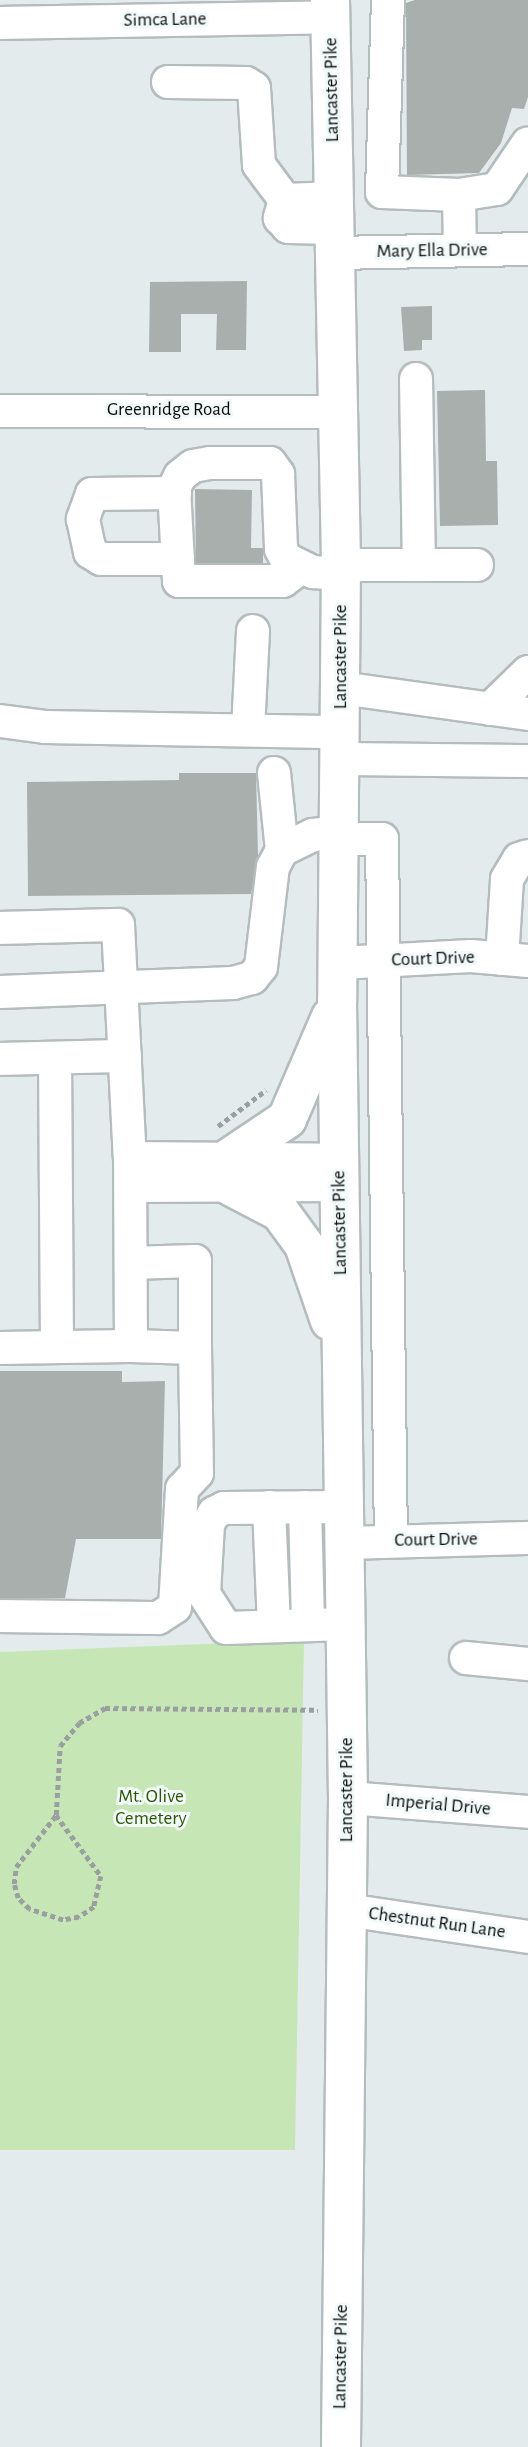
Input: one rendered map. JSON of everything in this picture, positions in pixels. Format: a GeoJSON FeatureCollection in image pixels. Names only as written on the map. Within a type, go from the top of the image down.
{"type":"FeatureCollection","features":[{"type":"Feature","properties":{"kind":"main road","name":"Lancaster Pike"},"geometry":{"type":"LineString","coordinates":[[330,8],[341,569],[337,1002],[348,1798],[342,2441]]}},
{"type":"Feature","properties":{"kind":"main road"},"geometry":{"type":"LineString","coordinates":[[337,1002],[288,1119],[225,1158],[280,1212],[304,1245],[341,1352]]}},
{"type":"Feature","properties":{"kind":"street"},"geometry":{"type":"LineString","coordinates":[[388,0],[382,192],[459,195],[497,189],[528,143]]}},
{"type":"Feature","properties":{"kind":"street","name":"Simca Lane"},"geometry":{"type":"LineString","coordinates":[[0,23],[260,9],[330,8]]}},
{"type":"Feature","properties":{"kind":"street","name":"Mary Ella Drive"},"geometry":{"type":"LineString","coordinates":[[168,82],[246,83],[254,88],[259,165],[285,200],[279,218],[288,227],[335,227],[460,250],[528,249]]}},
{"type":"Feature","properties":{"kind":"street"},"geometry":{"type":"LineString","coordinates":[[459,195],[460,250]]}},
{"type":"Feature","properties":{"kind":"street"},"geometry":{"type":"LineString","coordinates":[[416,379],[419,565]]}},
{"type":"Feature","properties":{"kind":"street","name":"Greenridge Road"},"geometry":{"type":"LineString","coordinates":[[0,411],[338,412]]}},
{"type":"Feature","properties":{"kind":"street"},"geometry":{"type":"LineString","coordinates":[[300,569],[281,549],[278,474],[270,463],[193,466],[180,475],[175,493],[179,582],[283,581],[300,569],[477,565]]}},
{"type":"Feature","properties":{"kind":"street"},"geometry":{"type":"LineString","coordinates":[[175,493],[92,494],[86,504],[84,538],[90,552],[101,559],[178,559]]}},
{"type":"Feature","properties":{"kind":"street"},"geometry":{"type":"LineString","coordinates":[[248,730],[253,631]]}},
{"type":"Feature","properties":{"kind":"street"},"geometry":{"type":"LineString","coordinates":[[490,709],[528,672]]}},
{"type":"Feature","properties":{"kind":"street"},"geometry":{"type":"LineString","coordinates":[[341,688],[528,715]]}},
{"type":"Feature","properties":{"kind":"street"},"geometry":{"type":"LineString","coordinates":[[0,721],[45,727],[248,730],[341,745],[528,761]]}},
{"type":"Feature","properties":{"kind":"street"},"geometry":{"type":"LineString","coordinates":[[0,992],[233,984],[252,978],[261,967],[273,867],[282,850],[274,774]]}},
{"type":"Feature","properties":{"kind":"street"},"geometry":{"type":"LineString","coordinates":[[282,850],[313,835],[382,839],[391,1541]]}},
{"type":"Feature","properties":{"kind":"street"},"geometry":{"type":"LineString","coordinates":[[515,960],[507,878],[519,859],[528,856]]}},
{"type":"Feature","properties":{"kind":"street"},"geometry":{"type":"LineString","coordinates":[[0,928],[118,925],[131,1172],[131,1346]]}},
{"type":"Feature","properties":{"kind":"street","name":"Court Drive"},"geometry":{"type":"LineString","coordinates":[[339,963],[515,960]]}},
{"type":"Feature","properties":{"kind":"street"},"geometry":{"type":"LineString","coordinates":[[0,1059],[125,1056]]}},
{"type":"Feature","properties":{"kind":"street"},"geometry":{"type":"LineString","coordinates":[[55,1058],[57,1347]]}},
{"type":"Feature","properties":{"kind":"street"},"geometry":{"type":"LineString","coordinates":[[131,1172],[225,1158],[339,1172]]}},
{"type":"Feature","properties":{"kind":"street"},"geometry":{"type":"LineString","coordinates":[[0,1616],[158,1618],[175,1607],[182,1489],[197,1473],[195,1261],[131,1263]]}},
{"type":"Feature","properties":{"kind":"street"},"geometry":{"type":"LineString","coordinates":[[0,1348],[131,1346],[195,1349]]}},
{"type":"Feature","properties":{"kind":"street"},"geometry":{"type":"LineString","coordinates":[[270,1507],[274,1625],[345,1624]]}},
{"type":"Feature","properties":{"kind":"street"},"geometry":{"type":"LineString","coordinates":[[305,1507],[308,1625]]}},
{"type":"Feature","properties":{"kind":"street","name":"Court Drive"},"geometry":{"type":"LineString","coordinates":[[274,1625],[226,1628],[204,1594],[208,1524],[214,1513],[224,1508],[305,1507],[344,1525],[391,1541],[528,1538]]}},
{"type":"Feature","properties":{"kind":"street"},"geometry":{"type":"LineString","coordinates":[[466,1658],[528,1664]]}},
{"type":"Feature","properties":{"kind":"street","name":"Imperial Drive"},"geometry":{"type":"LineString","coordinates":[[348,1798],[528,1812]]}},
{"type":"Feature","properties":{"kind":"street","name":"Chestnut Run Lane"},"geometry":{"type":"LineString","coordinates":[[346,1910],[528,1937]]}},
{"type":"Feature","properties":{"kind":"path"},"geometry":{"type":"LineString","coordinates":[[225,1158],[277,1083]]}},
{"type":"Feature","properties":{"kind":"path"},"geometry":{"type":"LineString","coordinates":[[56,1815],[101,1877],[94,1907],[79,1917],[63,1920],[29,1909],[18,1898],[14,1884],[16,1867],[56,1815],[60,1746],[79,1723],[105,1708],[346,1708]]}},
{"type":"Feature","properties":{"kind":"green space","name":"Mt. Olive Cemetery"},"geometry":{"type":"Polygon","coordinates":[[[304,1640],[295,2150],[0,2150],[0,1652],[304,1640]]]}},
{"type":"Feature","properties":{"kind":"building"},"geometry":{"type":"Polygon","coordinates":[[[415,0],[528,0],[528,97],[524,109],[512,108],[501,143],[479,173],[407,175],[406,3],[415,0]]]}},
{"type":"Feature","properties":{"kind":"building"},"geometry":{"type":"Polygon","coordinates":[[[247,281],[246,350],[216,350],[217,314],[181,314],[181,352],[149,352],[150,282],[247,281]]]}},
{"type":"Feature","properties":{"kind":"building"},"geometry":{"type":"Polygon","coordinates":[[[432,306],[432,340],[422,340],[422,350],[404,351],[401,307],[432,306]]]}},
{"type":"Feature","properties":{"kind":"building"},"geometry":{"type":"Polygon","coordinates":[[[485,390],[486,461],[497,461],[498,525],[440,526],[437,391],[485,390]]]}},
{"type":"Feature","properties":{"kind":"building"},"geometry":{"type":"Polygon","coordinates":[[[195,489],[252,490],[251,548],[263,548],[263,563],[196,563],[195,489]]]}},
{"type":"Feature","properties":{"kind":"building"},"geometry":{"type":"Polygon","coordinates":[[[179,773],[256,773],[258,856],[251,894],[28,896],[27,782],[179,780],[179,773]]]}},
{"type":"Feature","properties":{"kind":"building"},"geometry":{"type":"Polygon","coordinates":[[[0,1371],[122,1371],[122,1382],[165,1381],[161,1539],[76,1539],[65,1598],[0,1598],[0,1371]]]}}]}
